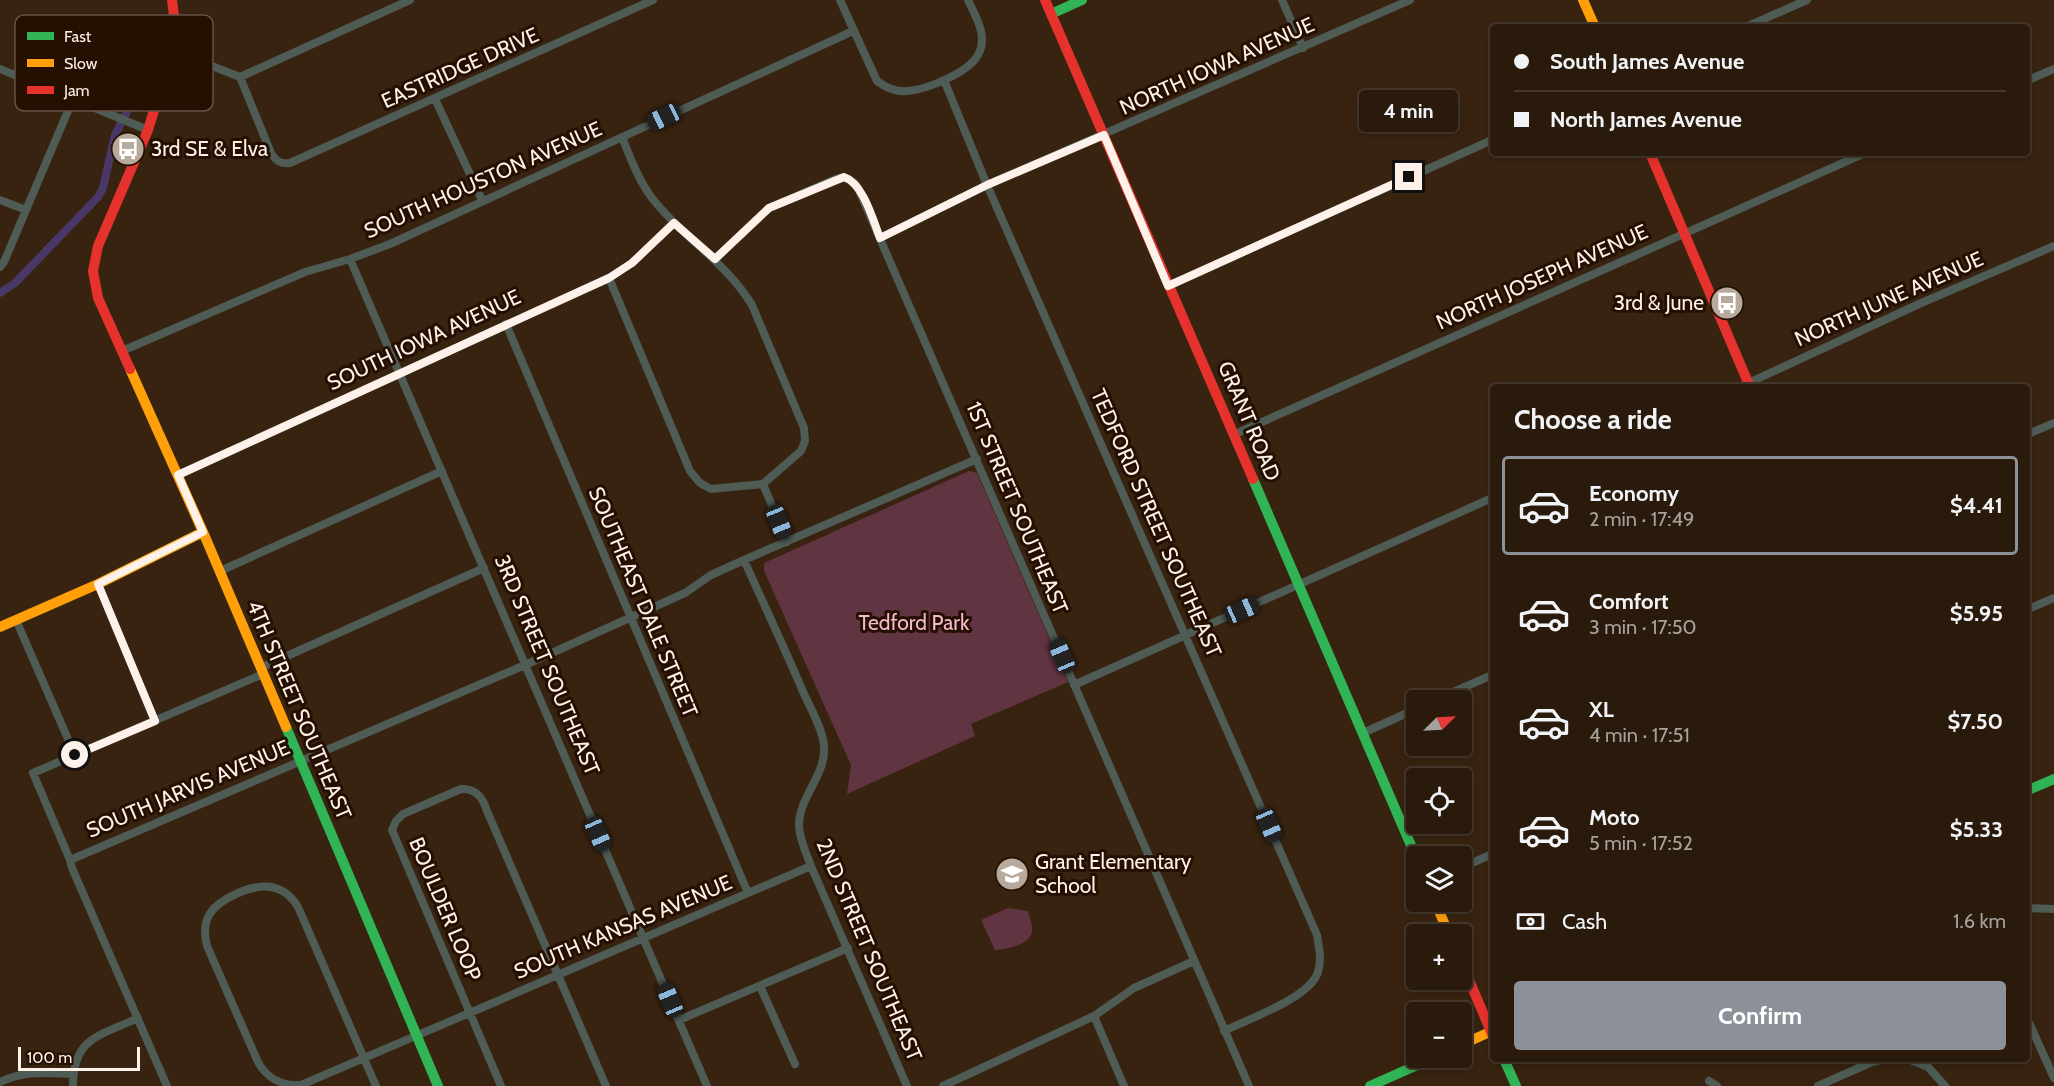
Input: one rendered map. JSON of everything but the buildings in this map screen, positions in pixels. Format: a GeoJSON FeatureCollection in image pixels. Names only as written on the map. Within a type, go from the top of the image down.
{"type":"FeatureCollection","features":[{"type":"Feature","properties":{"kind":"street"},"geometry":{"type":"LineString","coordinates":[[172,0],[174,15]]}},
{"type":"Feature","properties":{"kind":"street"},"geometry":{"type":"LineString","coordinates":[[213,66],[240,77],[410,0]]}},
{"type":"Feature","properties":{"kind":"street","name":"EASTRIDGE DRIVE"},"geometry":{"type":"LineString","coordinates":[[240,77],[271,153],[276,160],[290,163],[653,0]]}},
{"type":"Feature","properties":{"kind":"street"},"geometry":{"type":"LineString","coordinates":[[840,0],[877,81],[887,88],[906,92],[944,80],[973,63],[980,53],[981,30],[968,0]]}},
{"type":"Feature","properties":{"kind":"street","name":"GRANT ROAD"},"geometry":{"type":"LineString","coordinates":[[1046,0],[1411,846]]}},
{"type":"Feature","properties":{"kind":"street"},"geometry":{"type":"LineString","coordinates":[[1052,14],[1082,0]]}},
{"type":"Feature","properties":{"kind":"street"},"geometry":{"type":"LineString","coordinates":[[1282,0],[1303,48]]}},
{"type":"Feature","properties":{"kind":"street","name":"NORTH IOWA AVENUE"},"geometry":{"type":"LineString","coordinates":[[1104,135],[1410,0]]}},
{"type":"Feature","properties":{"kind":"street"},"geometry":{"type":"LineString","coordinates":[[1583,0],[1594,24]]}},
{"type":"Feature","properties":{"kind":"street"},"geometry":{"type":"LineString","coordinates":[[1753,24],[1806,0]]}},
{"type":"Feature","properties":{"kind":"street","name":"SOUTH HOUSTON AVENUE"},"geometry":{"type":"LineString","coordinates":[[122,351],[305,272],[351,259],[390,244],[853,31]]}},
{"type":"Feature","properties":{"kind":"street"},"geometry":{"type":"LineString","coordinates":[[0,69],[15,75]]}},
{"type":"Feature","properties":{"kind":"street"},"geometry":{"type":"LineString","coordinates":[[2030,79],[2054,69]]}},
{"type":"Feature","properties":{"kind":"street","name":"TEDFORD STREET SOUTHEAST"},"geometry":{"type":"LineString","coordinates":[[944,80],[987,185],[1317,935],[1321,957],[1317,974],[1307,989],[1292,999],[1224,1031]]}},
{"type":"Feature","properties":{"kind":"street"},"geometry":{"type":"LineString","coordinates":[[435,99],[482,200]]}},
{"type":"Feature","properties":{"kind":"street"},"geometry":{"type":"LineString","coordinates":[[0,267],[27,210],[68,111]]}},
{"type":"Feature","properties":{"kind":"street"},"geometry":{"type":"LineString","coordinates":[[102,111],[148,130]]}},
{"type":"Feature","properties":{"kind":"street","name":"4TH STREET SOUTHEAST"},"geometry":{"type":"LineString","coordinates":[[153,111],[148,130],[98,246],[93,271],[98,298],[220,571],[438,1086]]}},
{"type":"Feature","properties":{"kind":"street"},"geometry":{"type":"LineString","coordinates":[[880,238],[987,185],[1104,135]]}},
{"type":"Feature","properties":{"kind":"street"},"geometry":{"type":"LineString","coordinates":[[609,278],[690,471],[700,483],[711,489],[763,484],[801,451],[805,441],[804,428],[752,305],[742,288],[715,259],[654,202],[643,184],[622,137]]}},
{"type":"Feature","properties":{"kind":"street"},"geometry":{"type":"LineString","coordinates":[[1168,286],[1490,141]]}},
{"type":"Feature","properties":{"kind":"street"},"geometry":{"type":"LineString","coordinates":[[1651,156],[1685,232],[1745,384]]}},
{"type":"Feature","properties":{"kind":"street","name":"NORTH JOSEPH AVENUE"},"geometry":{"type":"LineString","coordinates":[[1233,435],[1858,156]]}},
{"type":"Feature","properties":{"kind":"street","name":"1ST STREET SOUTHEAST"},"geometry":{"type":"LineString","coordinates":[[715,259],[769,208],[844,177],[849,179],[861,194],[1249,1086]]}},
{"type":"Feature","properties":{"kind":"street"},"geometry":{"type":"LineString","coordinates":[[0,200],[27,210]]}},
{"type":"Feature","properties":{"kind":"street","name":"SOUTH IOWA AVENUE"},"geometry":{"type":"LineString","coordinates":[[178,475],[609,278],[632,263],[674,223]]}},
{"type":"Feature","properties":{"kind":"street","name":"NORTH JUNE AVENUE"},"geometry":{"type":"LineString","coordinates":[[1750,384],[1919,304],[2054,246]]}},
{"type":"Feature","properties":{"kind":"street","name":"3RD STREET SOUTHEAST"},"geometry":{"type":"LineString","coordinates":[[351,259],[707,1086]]}},
{"type":"Feature","properties":{"kind":"street","name":"SOUTHEAST DALE STREET"},"geometry":{"type":"LineString","coordinates":[[506,324],[748,893]]}},
{"type":"Feature","properties":{"kind":"street"},"geometry":{"type":"LineString","coordinates":[[2030,433],[2054,423]]}},
{"type":"Feature","properties":{"kind":"street","name":"SOUTH JARVIS AVENUE"},"geometry":{"type":"LineString","coordinates":[[70,860],[525,665],[684,593],[711,575],[977,459]]}},
{"type":"Feature","properties":{"kind":"street"},"geometry":{"type":"LineString","coordinates":[[220,571],[442,471]]}},
{"type":"Feature","properties":{"kind":"street"},"geometry":{"type":"LineString","coordinates":[[763,484],[787,542]]}},
{"type":"Feature","properties":{"kind":"street"},"geometry":{"type":"LineString","coordinates":[[1074,686],[1490,499]]}},
{"type":"Feature","properties":{"kind":"street"},"geometry":{"type":"LineString","coordinates":[[0,627],[98,584],[203,532]]}},
{"type":"Feature","properties":{"kind":"street","name":"2ND STREET SOUTHEAST"},"geometry":{"type":"LineString","coordinates":[[744,560],[824,742],[824,758],[821,768],[804,805],[799,825],[801,839],[907,1086]]}},
{"type":"Feature","properties":{"kind":"street"},"geometry":{"type":"LineString","coordinates":[[167,1086],[33,773],[155,721],[484,568]]}},
{"type":"Feature","properties":{"kind":"street"},"geometry":{"type":"LineString","coordinates":[[98,584],[155,721]]}},
{"type":"Feature","properties":{"kind":"street"},"geometry":{"type":"LineString","coordinates":[[2030,608],[2054,598]]}},
{"type":"Feature","properties":{"kind":"street"},"geometry":{"type":"LineString","coordinates":[[16,620],[75,755]]}},
{"type":"Feature","properties":{"kind":"street"},"geometry":{"type":"LineString","coordinates":[[1458,690],[1490,676]]}},
{"type":"Feature","properties":{"kind":"street"},"geometry":{"type":"LineString","coordinates":[[1363,733],[1406,714]]}},
{"type":"Feature","properties":{"kind":"street"},"geometry":{"type":"LineString","coordinates":[[2030,789],[2054,779]]}},
{"type":"Feature","properties":{"kind":"street","name":"BOULDER LOOP"},"geometry":{"type":"LineString","coordinates":[[470,1011],[392,830],[396,821],[403,814],[461,789],[468,788],[483,799],[557,974]]}},
{"type":"Feature","properties":{"kind":"street"},"geometry":{"type":"LineString","coordinates":[[1472,863],[1490,855]]}},
{"type":"Feature","properties":{"kind":"street","name":"SOUTH KANSAS AVENUE"},"geometry":{"type":"LineString","coordinates":[[363,1058],[811,866]]}},
{"type":"Feature","properties":{"kind":"street"},"geometry":{"type":"LineString","coordinates":[[363,1058],[301,1085],[283,1084],[267,1074],[258,1062],[207,946],[205,926],[213,908],[223,900],[258,886],[278,889],[295,901],[363,1058],[375,1086]]}},
{"type":"Feature","properties":{"kind":"street"},"geometry":{"type":"LineString","coordinates":[[2030,908],[2054,909]]}},
{"type":"Feature","properties":{"kind":"street"},"geometry":{"type":"LineString","coordinates":[[679,1020],[848,948]]}},
{"type":"Feature","properties":{"kind":"street"},"geometry":{"type":"LineString","coordinates":[[944,1086],[1094,1016],[1134,988],[1194,961]]}},
{"type":"Feature","properties":{"kind":"street"},"geometry":{"type":"LineString","coordinates":[[557,974],[606,1086]]}},
{"type":"Feature","properties":{"kind":"street"},"geometry":{"type":"LineString","coordinates":[[760,986],[795,1064]]}},
{"type":"Feature","properties":{"kind":"street"},"geometry":{"type":"LineString","coordinates":[[1472,986],[1490,1027]]}},
{"type":"Feature","properties":{"kind":"street"},"geometry":{"type":"LineString","coordinates":[[470,1011],[501,1086]]}},
{"type":"Feature","properties":{"kind":"street"},"geometry":{"type":"LineString","coordinates":[[1094,1016],[1124,1086]]}},
{"type":"Feature","properties":{"kind":"street"},"geometry":{"type":"LineString","coordinates":[[73,1086],[73,1074],[82,1048],[93,1039],[138,1018]]}},
{"type":"Feature","properties":{"kind":"street"},"geometry":{"type":"LineString","coordinates":[[2030,1026],[2054,1078]]}},
{"type":"Feature","properties":{"kind":"street"},"geometry":{"type":"LineString","coordinates":[[1472,1040],[1490,1033]]}},
{"type":"Feature","properties":{"kind":"street"},"geometry":{"type":"LineString","coordinates":[[1505,1062],[1516,1086]]}},
{"type":"Feature","properties":{"kind":"street"},"geometry":{"type":"LineString","coordinates":[[1818,1086],[1872,1062]]}},
{"type":"Feature","properties":{"kind":"street"},"geometry":{"type":"LineString","coordinates":[[1916,1062],[1929,1067],[1945,1086]]}},
{"type":"Feature","properties":{"kind":"street"},"geometry":{"type":"LineString","coordinates":[[1370,1086],[1410,1068]]}},
{"type":"Feature","properties":{"kind":"street"},"geometry":{"type":"LineString","coordinates":[[0,1082],[16,1075],[32,1073],[73,1074]]}},
{"type":"Feature","properties":{"kind":"street"},"geometry":{"type":"LineString","coordinates":[[1709,1081],[1717,1086]]}},
{"type":"Feature","properties":{"kind":"green space","name":"Tedford Park"},"geometry":{"type":"Polygon","coordinates":[[[969,471],[977,473],[1068,682],[971,724],[975,736],[847,794],[851,765],[764,571],[764,563],[969,471]]]}},
{"type":"Feature","properties":{"kind":"green space"},"geometry":{"type":"Polygon","coordinates":[[[1008,908],[1028,911],[1032,932],[1029,938],[1020,945],[995,950],[981,920],[1008,908]]]}},
{"type":"Feature","properties":{"kind":"waterway"},"geometry":{"type":"LineString","coordinates":[[0,293],[15,283],[98,197],[103,188],[115,135],[127,111]]}},
{"type":"Feature","properties":{"kind":"traffic: fast"},"geometry":{"type":"LineString","coordinates":[[1051,14],[1082,0]]}},
{"type":"Feature","properties":{"kind":"traffic: fast"},"geometry":{"type":"LineString","coordinates":[[1253,479],[1411,846]]}},
{"type":"Feature","properties":{"kind":"traffic: fast"},"geometry":{"type":"LineString","coordinates":[[286,727],[438,1086]]}},
{"type":"Feature","properties":{"kind":"traffic: fast"},"geometry":{"type":"LineString","coordinates":[[2030,789],[2054,779]]}},
{"type":"Feature","properties":{"kind":"traffic: fast"},"geometry":{"type":"LineString","coordinates":[[1505,1062],[1516,1086]]}},
{"type":"Feature","properties":{"kind":"traffic: fast"},"geometry":{"type":"LineString","coordinates":[[1370,1086],[1410,1068]]}},
{"type":"Feature","properties":{"kind":"traffic: slow"},"geometry":{"type":"LineString","coordinates":[[1583,0],[1594,24]]}},
{"type":"Feature","properties":{"kind":"traffic: slow"},"geometry":{"type":"LineString","coordinates":[[130,369],[203,532],[286,727]]}},
{"type":"Feature","properties":{"kind":"traffic: slow"},"geometry":{"type":"LineString","coordinates":[[0,627],[98,584],[203,532]]}},
{"type":"Feature","properties":{"kind":"traffic: slow"},"geometry":{"type":"LineString","coordinates":[[1439,912],[1445,924]]}},
{"type":"Feature","properties":{"kind":"traffic: slow"},"geometry":{"type":"LineString","coordinates":[[1472,1040],[1490,1032]]}},
{"type":"Feature","properties":{"kind":"traffic: jam"},"geometry":{"type":"LineString","coordinates":[[172,0],[174,15]]}},
{"type":"Feature","properties":{"kind":"traffic: jam"},"geometry":{"type":"LineString","coordinates":[[1045,0],[1253,479]]}},
{"type":"Feature","properties":{"kind":"traffic: jam"},"geometry":{"type":"LineString","coordinates":[[130,369],[98,298],[93,271],[98,246],[148,130],[154,111]]}},
{"type":"Feature","properties":{"kind":"traffic: jam"},"geometry":{"type":"LineString","coordinates":[[1651,156],[1749,384]]}},
{"type":"Feature","properties":{"kind":"traffic: jam"},"geometry":{"type":"LineString","coordinates":[[1472,987],[1490,1029]]}},
{"type":"Feature","properties":{"kind":"place","name":"3rd SE & Elva"},"geometry":{"type":"Point","coordinates":[128,149]}},
{"type":"Feature","properties":{"kind":"place","name":"3rd & June"},"geometry":{"type":"Point","coordinates":[1727,303]}},
{"type":"Feature","properties":{"kind":"place","name":"Grant Elementary School"},"geometry":{"type":"Point","coordinates":[1012,874]}},
{"type":"Feature","properties":{"kind":"route"},"geometry":{"type":"LineString","coordinates":[[75,755],[155,721],[98,584],[203,532],[178,475],[609,278],[632,263],[674,223],[715,259],[769,208],[844,177],[857,186],[880,238],[987,185],[1104,135],[1168,286],[1409,177]]}}]}
